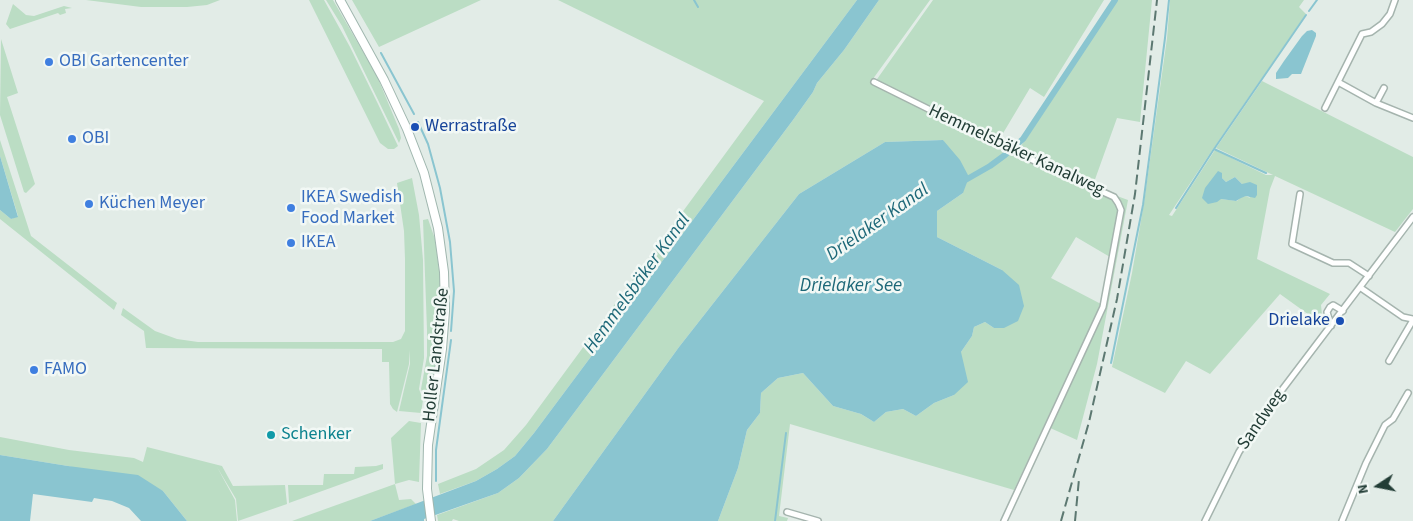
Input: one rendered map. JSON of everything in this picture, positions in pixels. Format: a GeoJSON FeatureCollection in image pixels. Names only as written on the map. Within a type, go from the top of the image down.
{"type":"FeatureCollection","features":[{"type":"Feature","properties":{"kind":"main road","name":"Holler Landstraße"},"geometry":{"type":"LineString","coordinates":[[340,0],[384,80],[407,129],[424,173],[438,228],[444,272],[445,311],[442,349],[428,445],[430,520]]}},
{"type":"Feature","properties":{"kind":"street"},"geometry":{"type":"LineString","coordinates":[[1325,108],[1362,34],[1371,32],[1382,24],[1393,8],[1395,0]]}},
{"type":"Feature","properties":{"kind":"street","name":"Hemmelsbäker Kanalweg"},"geometry":{"type":"LineString","coordinates":[[874,82],[1017,153],[1114,198],[1121,210],[1100,313],[1004,521]]}},
{"type":"Feature","properties":{"kind":"street"},"geometry":{"type":"LineString","coordinates":[[1338,82],[1376,103],[1413,118]]}},
{"type":"Feature","properties":{"kind":"street"},"geometry":{"type":"LineString","coordinates":[[1376,103],[1384,88]]}},
{"type":"Feature","properties":{"kind":"street"},"geometry":{"type":"LineString","coordinates":[[1300,194],[1292,244],[1333,263],[1349,263],[1369,276]]}},
{"type":"Feature","properties":{"kind":"street","name":"Sandweg"},"geometry":{"type":"LineString","coordinates":[[1205,521],[1247,438],[1413,217]]}},
{"type":"Feature","properties":{"kind":"street"},"geometry":{"type":"LineString","coordinates":[[1360,288],[1404,317],[1413,319],[1390,361]]}},
{"type":"Feature","properties":{"kind":"street","name":"Sandweg"},"geometry":{"type":"LineString","coordinates":[[1331,326],[1327,312],[1330,307],[1333,305],[1343,311]]}},
{"type":"Feature","properties":{"kind":"street"},"geometry":{"type":"LineString","coordinates":[[1342,521],[1366,463],[1386,425],[1393,419],[1408,393]]}},
{"type":"Feature","properties":{"kind":"street"},"geometry":{"type":"LineString","coordinates":[[787,512],[818,521]]}},
{"type":"Feature","properties":{"kind":"green space"},"geometry":{"type":"Polygon","coordinates":[[[86,0],[220,0],[207,5],[187,7],[141,7],[86,0]]]}},
{"type":"Feature","properties":{"kind":"green space"},"geometry":{"type":"Polygon","coordinates":[[[309,0],[324,0],[350,47],[398,146],[394,149],[388,149],[380,143],[309,0]]]}},
{"type":"Feature","properties":{"kind":"green space"},"geometry":{"type":"Polygon","coordinates":[[[326,0],[333,0],[377,76],[399,129],[401,138],[399,143],[342,26],[326,0]]]}},
{"type":"Feature","properties":{"kind":"green space"},"geometry":{"type":"Polygon","coordinates":[[[352,0],[481,0],[379,47],[352,0]]]}},
{"type":"Feature","properties":{"kind":"green space"},"geometry":{"type":"Polygon","coordinates":[[[558,0],[857,0],[515,456],[476,481],[440,494],[438,484],[476,469],[504,450],[526,425],[764,101],[558,0]]]}},
{"type":"Feature","properties":{"kind":"green space"},"geometry":{"type":"Polygon","coordinates":[[[879,0],[930,0],[870,83],[1110,198],[1116,202],[1118,209],[1110,257],[1076,237],[1051,278],[1101,304],[1014,490],[790,424],[779,516],[788,518],[787,521],[718,521],[738,468],[747,430],[760,413],[761,393],[778,378],[803,373],[833,406],[861,414],[874,422],[886,412],[903,409],[916,416],[934,403],[954,395],[961,352],[972,336],[974,327],[985,322],[994,328],[1002,270],[937,237],[937,211],[963,193],[943,140],[885,142],[799,194],[679,347],[553,521],[459,521],[453,519],[452,521],[438,521],[437,515],[498,493],[519,478],[547,449],[793,120],[813,92],[817,83],[844,50],[879,0]]]}},
{"type":"Feature","properties":{"kind":"green space"},"geometry":{"type":"Polygon","coordinates":[[[933,0],[1104,0],[1044,97],[1030,88],[999,140],[875,82],[933,0]]]}},
{"type":"Feature","properties":{"kind":"green space"},"geometry":{"type":"Polygon","coordinates":[[[1117,0],[1152,0],[1140,122],[1117,118],[1093,185],[1019,149],[1117,0]]]}},
{"type":"Feature","properties":{"kind":"green space"},"geometry":{"type":"Polygon","coordinates":[[[1170,0],[1304,0],[1299,7],[1306,14],[1169,215],[1172,216],[1215,150],[1266,175],[1273,175],[1216,148],[1262,81],[1413,157],[1413,209],[1395,232],[1275,176],[1270,189],[1257,259],[1330,294],[1321,305],[1323,325],[1280,294],[1210,374],[1186,361],[1165,393],[1112,367],[1132,273],[1144,203],[1167,38],[1170,0]],[[1235,177],[1226,182],[1222,178],[1221,199],[1237,201],[1241,197],[1246,196],[1250,198],[1242,184],[1235,177]]]}},
{"type":"Feature","properties":{"kind":"green space"},"geometry":{"type":"Polygon","coordinates":[[[13,4],[26,15],[34,16],[64,6],[72,8],[65,9],[66,13],[60,15],[58,13],[10,29],[6,24],[13,4]]]}},
{"type":"Feature","properties":{"kind":"green space"},"geometry":{"type":"Polygon","coordinates":[[[1,39],[18,93],[7,97],[35,184],[26,193],[24,192],[0,115],[1,39]]]}},
{"type":"Feature","properties":{"kind":"green space"},"geometry":{"type":"Polygon","coordinates":[[[0,140],[31,236],[117,303],[114,310],[0,219],[0,210],[11,219],[18,216],[0,156],[0,140]]]}},
{"type":"Feature","properties":{"kind":"green space"},"geometry":{"type":"Polygon","coordinates":[[[412,178],[419,215],[423,260],[424,358],[419,389],[423,400],[421,413],[399,411],[410,364],[410,350],[409,364],[397,412],[390,404],[389,362],[382,362],[382,349],[146,348],[144,331],[121,315],[123,308],[155,331],[177,339],[198,342],[393,342],[401,339],[405,331],[405,259],[404,231],[397,183],[412,178]]]}},
{"type":"Feature","properties":{"kind":"green space"},"geometry":{"type":"Polygon","coordinates":[[[1117,196],[1128,200],[1097,364],[1077,440],[1048,427],[1104,314],[1123,211],[1117,196]]]}},
{"type":"Feature","properties":{"kind":"green space"},"geometry":{"type":"Polygon","coordinates":[[[428,219],[435,239],[441,296],[435,368],[425,410],[425,398],[421,389],[427,356],[423,220],[428,219]]]}},
{"type":"Feature","properties":{"kind":"green space"},"geometry":{"type":"Polygon","coordinates":[[[409,421],[421,423],[419,482],[409,480],[395,484],[391,438],[409,421]]]}},
{"type":"Feature","properties":{"kind":"green space"},"geometry":{"type":"Polygon","coordinates":[[[0,437],[69,450],[134,458],[143,462],[147,447],[222,466],[233,486],[285,485],[287,504],[238,521],[236,499],[217,467],[235,500],[237,521],[187,521],[163,491],[68,466],[0,455],[0,437]]]}},
{"type":"Feature","properties":{"kind":"green space"},"geometry":{"type":"Polygon","coordinates":[[[383,464],[383,469],[289,503],[288,485],[323,485],[324,474],[354,474],[355,467],[383,464]]]}},
{"type":"Feature","properties":{"kind":"green space"},"geometry":{"type":"Polygon","coordinates":[[[395,484],[399,500],[411,499],[416,504],[370,521],[292,521],[395,484]]]}},
{"type":"Feature","properties":{"kind":"water"},"geometry":{"type":"Polygon","coordinates":[[[857,0],[879,0],[844,50],[817,83],[813,92],[793,120],[547,449],[519,478],[498,493],[424,519],[424,521],[370,521],[476,481],[515,456],[857,0]]]}},
{"type":"Feature","properties":{"kind":"water"},"geometry":{"type":"Polygon","coordinates":[[[1312,30],[1316,33],[1316,36],[1301,74],[1292,74],[1288,78],[1276,79],[1276,73],[1302,36],[1307,31],[1312,30]]]}},
{"type":"Feature","properties":{"kind":"water","name":"Drielaker See"},"geometry":{"type":"Polygon","coordinates":[[[943,140],[960,160],[969,177],[963,193],[937,211],[937,237],[1002,270],[1019,285],[1024,306],[1018,321],[1004,328],[994,328],[985,322],[974,327],[972,336],[961,352],[968,382],[954,395],[934,403],[916,416],[903,409],[886,412],[874,422],[861,414],[833,406],[803,373],[778,378],[761,393],[760,413],[747,430],[738,468],[718,521],[553,521],[679,347],[799,194],[885,142],[943,140]]]}},
{"type":"Feature","properties":{"kind":"water"},"geometry":{"type":"Polygon","coordinates":[[[0,156],[18,217],[11,219],[0,210],[0,156]]]}},
{"type":"Feature","properties":{"kind":"water"},"geometry":{"type":"Polygon","coordinates":[[[1218,171],[1222,173],[1222,178],[1226,182],[1235,177],[1242,184],[1250,182],[1257,185],[1257,195],[1255,198],[1246,196],[1236,201],[1221,199],[1208,204],[1202,198],[1205,188],[1218,171]]]}},
{"type":"Feature","properties":{"kind":"water"},"geometry":{"type":"Polygon","coordinates":[[[0,455],[138,475],[163,491],[187,521],[141,521],[129,508],[112,501],[94,498],[92,502],[33,494],[30,521],[0,521],[0,455]]]}},
{"type":"Feature","properties":{"kind":"waterway"},"geometry":{"type":"LineString","coordinates":[[694,0],[698,7]]}},
{"type":"Feature","properties":{"kind":"waterway","name":"Drielaker Kanal"},"geometry":{"type":"LineString","coordinates":[[962,182],[990,166],[1023,139],[1115,0]]}},
{"type":"Feature","properties":{"kind":"waterway"},"geometry":{"type":"LineString","coordinates":[[1111,363],[1143,205],[1169,0]]}},
{"type":"Feature","properties":{"kind":"waterway"},"geometry":{"type":"LineString","coordinates":[[1309,11],[1317,0]]}},
{"type":"Feature","properties":{"kind":"waterway"},"geometry":{"type":"LineString","coordinates":[[1176,208],[1306,15]]}},
{"type":"Feature","properties":{"kind":"waterway"},"geometry":{"type":"LineString","coordinates":[[381,53],[414,114]]}},
{"type":"Feature","properties":{"kind":"waterway"},"geometry":{"type":"LineString","coordinates":[[418,122],[428,144],[440,188],[450,242],[454,291],[451,331]]}},
{"type":"Feature","properties":{"kind":"waterway"},"geometry":{"type":"LineString","coordinates":[[1214,149],[1266,173]]}},
{"type":"Feature","properties":{"kind":"waterway"},"geometry":{"type":"LineString","coordinates":[[436,481],[436,450],[451,340]]}},
{"type":"Feature","properties":{"kind":"waterway"},"geometry":{"type":"LineString","coordinates":[[775,521],[786,433]]}},
{"type":"Feature","properties":{"kind":"railway"},"geometry":{"type":"LineString","coordinates":[[1061,521],[1089,422],[1117,299],[1135,194],[1157,0]]}},
{"type":"Feature","properties":{"kind":"railway"},"geometry":{"type":"LineString","coordinates":[[1075,521],[1079,479]]}},
{"type":"Feature","properties":{"kind":"place","name":"OBI Gartencenter"},"geometry":{"type":"Point","coordinates":[49,62]}},
{"type":"Feature","properties":{"kind":"place","name":"Werrastraße"},"geometry":{"type":"Point","coordinates":[415,127]}},
{"type":"Feature","properties":{"kind":"place","name":"OBI"},"geometry":{"type":"Point","coordinates":[72,139]}},
{"type":"Feature","properties":{"kind":"place","name":"Küchen Meyer"},"geometry":{"type":"Point","coordinates":[89,204]}},
{"type":"Feature","properties":{"kind":"place","name":"IKEA Swedish Food Market"},"geometry":{"type":"Point","coordinates":[291,208]}},
{"type":"Feature","properties":{"kind":"place","name":"IKEA"},"geometry":{"type":"Point","coordinates":[291,243]}},
{"type":"Feature","properties":{"kind":"place","name":"Drielake"},"geometry":{"type":"Point","coordinates":[1340,321]}},
{"type":"Feature","properties":{"kind":"place","name":"FAMO"},"geometry":{"type":"Point","coordinates":[34,370]}},
{"type":"Feature","properties":{"kind":"place","name":"Schenker"},"geometry":{"type":"Point","coordinates":[271,435]}},
{"type":"Feature","properties":{"kind":"water label","name":"Hemmelsbäker Kanal"},"geometry":{"type":"Point","coordinates":[638,284]}}]}
